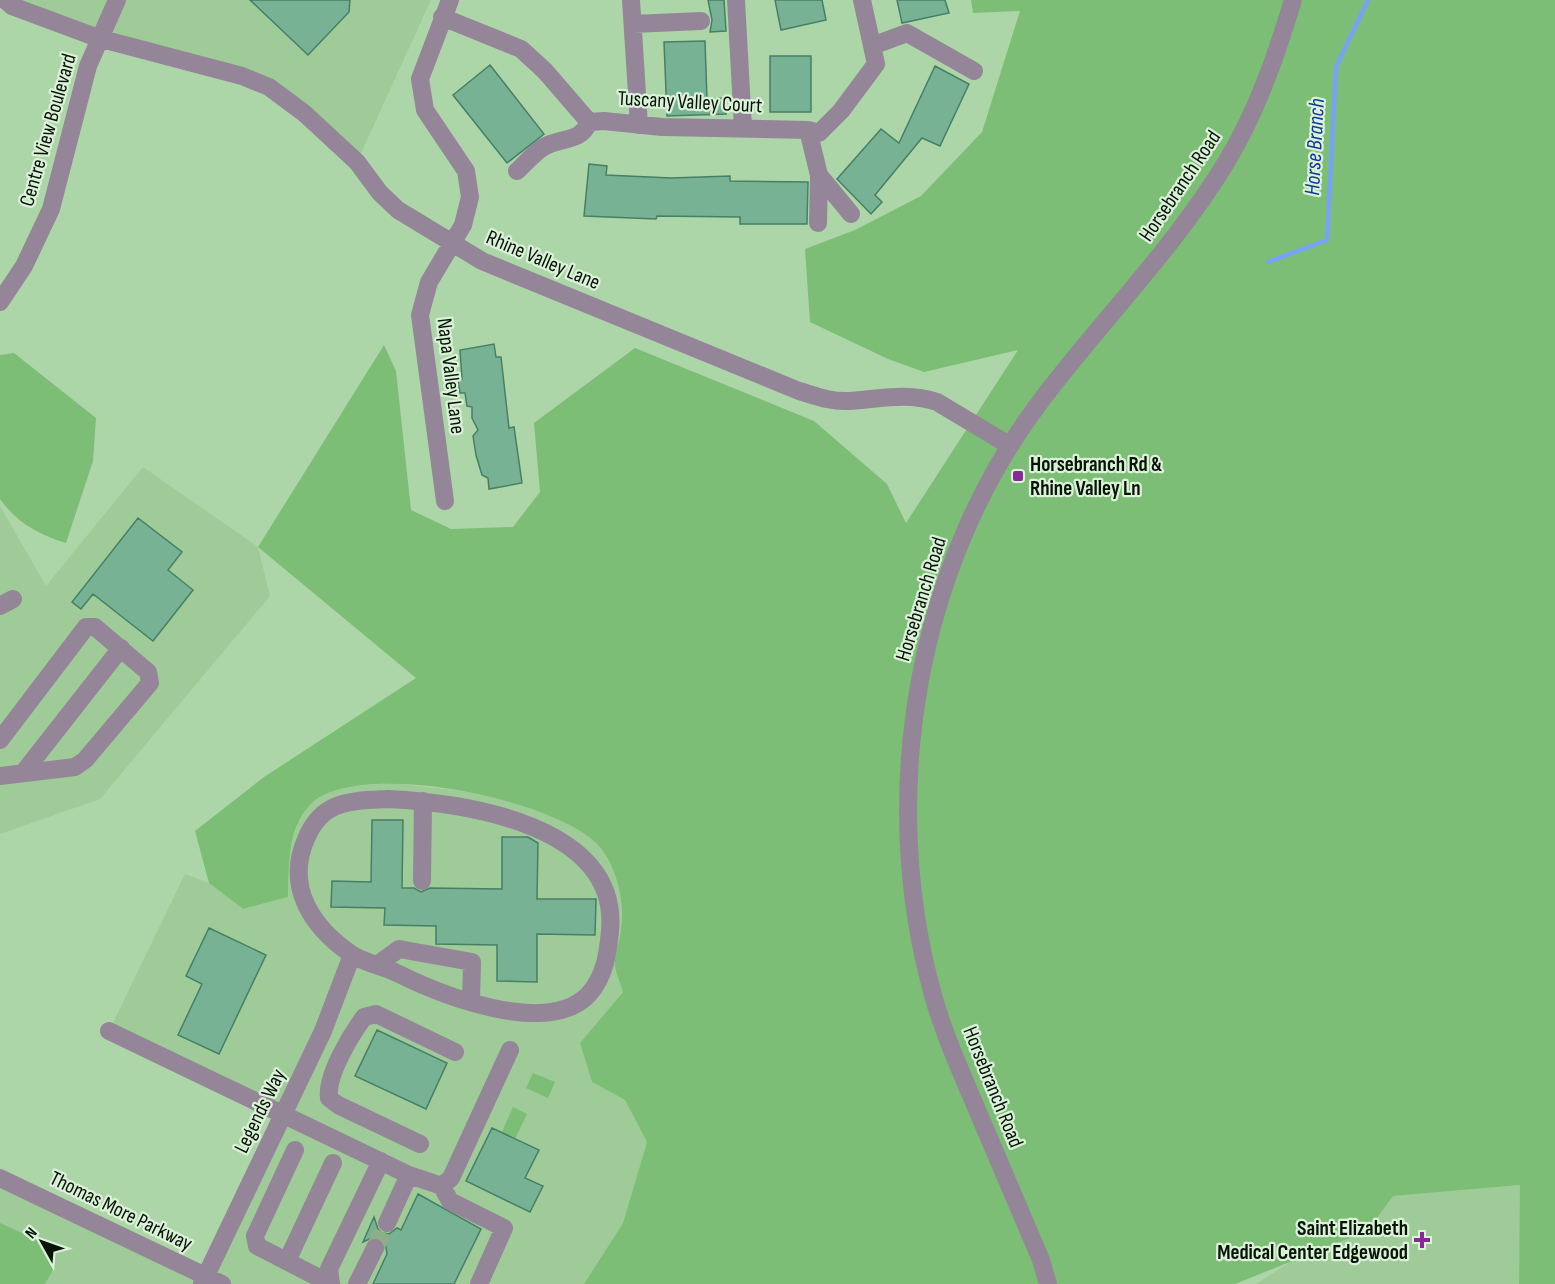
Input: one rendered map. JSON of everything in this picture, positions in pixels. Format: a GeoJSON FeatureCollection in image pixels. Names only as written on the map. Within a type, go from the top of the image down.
{"type":"FeatureCollection","features":[{"type":"Feature","properties":{"kind":"street","name":"Rhine Valley Lane"},"geometry":{"type":"LineString","coordinates":[[4,0],[12,6],[98,38],[242,76],[269,87],[304,113],[357,162],[380,193],[398,210],[482,261],[799,391],[824,399],[847,401],[887,397],[924,398],[937,402],[1009,445]]}},
{"type":"Feature","properties":{"kind":"street","name":"Centre View Boulevard"},"geometry":{"type":"LineString","coordinates":[[0,302],[24,266],[51,209],[88,66],[98,38],[117,0]]}},
{"type":"Feature","properties":{"kind":"street","name":"Napa Valley Lane"},"geometry":{"type":"LineString","coordinates":[[445,501],[420,315],[429,282],[453,244],[468,212],[469,178],[457,153],[425,110],[420,79],[450,0]]}},
{"type":"Feature","properties":{"kind":"street"},"geometry":{"type":"LineString","coordinates":[[631,0],[639,125]]}},
{"type":"Feature","properties":{"kind":"street"},"geometry":{"type":"LineString","coordinates":[[736,0],[742,127]]}},
{"type":"Feature","properties":{"kind":"street","name":"Tuscany Valley Court"},"geometry":{"type":"LineString","coordinates":[[442,17],[521,49],[545,71],[589,122],[808,130],[819,133],[841,111],[876,64],[862,0]]}},
{"type":"Feature","properties":{"kind":"street","name":"Horsebranch Road"},"geometry":{"type":"LineString","coordinates":[[1048,1284],[1041,1260],[950,1046],[933,996],[917,930],[909,868],[910,742],[924,667],[944,589],[966,529],[1009,445],[1056,381],[1152,267],[1208,190],[1245,128],[1273,64],[1293,0]]}},
{"type":"Feature","properties":{"kind":"street"},"geometry":{"type":"LineString","coordinates":[[633,24],[701,21]]}},
{"type":"Feature","properties":{"kind":"street"},"geometry":{"type":"LineString","coordinates":[[872,46],[907,33],[974,71]]}},
{"type":"Feature","properties":{"kind":"street"},"geometry":{"type":"LineString","coordinates":[[518,171],[543,148],[575,138],[585,131],[589,122]]}},
{"type":"Feature","properties":{"kind":"street"},"geometry":{"type":"LineString","coordinates":[[808,130],[819,175],[818,223]]}},
{"type":"Feature","properties":{"kind":"street"},"geometry":{"type":"LineString","coordinates":[[819,175],[851,214]]}},
{"type":"Feature","properties":{"kind":"street"},"geometry":{"type":"LineString","coordinates":[[0,740],[86,627],[95,627],[148,672],[150,683],[85,760],[75,767],[0,776]]}},
{"type":"Feature","properties":{"kind":"street"},"geometry":{"type":"LineString","coordinates":[[23,773],[121,648]]}},
{"type":"Feature","properties":{"kind":"street"},"geometry":{"type":"LineString","coordinates":[[349,801],[423,801],[530,825],[560,840],[596,870],[610,901],[610,926],[604,971],[590,993],[579,1002],[551,1012],[523,1012],[471,1002],[431,991],[352,955],[319,925],[300,894],[298,872],[303,846],[319,816],[332,807],[349,801]]}},
{"type":"Feature","properties":{"kind":"street"},"geometry":{"type":"LineString","coordinates":[[422,881],[423,801]]}},
{"type":"Feature","properties":{"kind":"street"},"geometry":{"type":"LineString","coordinates":[[378,965],[399,949],[472,962],[471,1002]]}},
{"type":"Feature","properties":{"kind":"street","name":"Legends Way"},"geometry":{"type":"LineString","coordinates":[[210,1282],[319,1041],[352,955]]}},
{"type":"Feature","properties":{"kind":"street"},"geometry":{"type":"LineString","coordinates":[[420,1144],[338,1105],[329,1098],[328,1086],[343,1053],[364,1017],[376,1014],[455,1052]]}},
{"type":"Feature","properties":{"kind":"street"},"geometry":{"type":"LineString","coordinates":[[110,1032],[409,1175],[441,1185],[450,1201],[504,1228],[479,1284]]}},
{"type":"Feature","properties":{"kind":"street"},"geometry":{"type":"LineString","coordinates":[[319,1041],[343,1053]]}},
{"type":"Feature","properties":{"kind":"street"},"geometry":{"type":"LineString","coordinates":[[441,1185],[451,1178],[510,1050]]}},
{"type":"Feature","properties":{"kind":"street"},"geometry":{"type":"LineString","coordinates":[[295,1150],[255,1236],[257,1246],[330,1284]]}},
{"type":"Feature","properties":{"kind":"street"},"geometry":{"type":"LineString","coordinates":[[330,1284],[329,1269],[381,1161]]}},
{"type":"Feature","properties":{"kind":"street"},"geometry":{"type":"LineString","coordinates":[[287,1261],[333,1163]]}},
{"type":"Feature","properties":{"kind":"street"},"geometry":{"type":"LineString","coordinates":[[387,1223],[409,1175]]}},
{"type":"Feature","properties":{"kind":"street","name":"Thomas More Parkway"},"geometry":{"type":"LineString","coordinates":[[0,1178],[210,1282]]}},
{"type":"Feature","properties":{"kind":"street"},"geometry":{"type":"LineString","coordinates":[[357,1284],[375,1248]]}},
{"type":"Feature","properties":{"kind":"shaded area"},"geometry":{"type":"Polygon","coordinates":[[[5,0],[431,0],[357,162],[283,96],[5,0]]]}},
{"type":"Feature","properties":{"kind":"shaded area"},"geometry":{"type":"Polygon","coordinates":[[[971,0],[1555,0],[1555,1284],[1519,1284],[1520,1185],[1393,1196],[1367,1231],[1235,1284],[584,1284],[623,1223],[647,1142],[625,1100],[592,1082],[580,1043],[623,992],[615,966],[621,929],[621,898],[617,879],[603,851],[582,832],[548,815],[506,801],[459,790],[411,785],[368,785],[332,791],[309,806],[293,837],[288,897],[243,909],[209,883],[195,831],[264,777],[416,678],[258,547],[384,345],[396,371],[411,510],[451,529],[513,527],[540,492],[534,423],[635,348],[814,421],[887,484],[906,523],[1018,350],[924,372],[888,359],[810,322],[805,249],[855,230],[921,196],[982,132],[1020,11],[973,13],[971,0]]]}},
{"type":"Feature","properties":{"kind":"shaded area"},"geometry":{"type":"Polygon","coordinates":[[[14,353],[96,418],[93,461],[66,543],[29,527],[0,499],[0,355],[14,353]]]}},
{"type":"Feature","properties":{"kind":"shaded area"},"geometry":{"type":"Polygon","coordinates":[[[143,467],[258,547],[270,596],[100,799],[0,834],[0,506],[46,586],[143,467]]]}},
{"type":"Feature","properties":{"kind":"shaded area"},"geometry":{"type":"Polygon","coordinates":[[[392,783],[478,793],[535,808],[575,827],[591,839],[602,849],[616,875],[621,892],[621,928],[615,965],[623,992],[580,1043],[592,1082],[625,1100],[647,1142],[623,1223],[584,1284],[0,1284],[0,1178],[205,1276],[284,1115],[109,1031],[185,874],[209,883],[243,909],[288,897],[289,852],[298,823],[310,804],[332,788],[392,783]]]}},
{"type":"Feature","properties":{"kind":"shaded area"},"geometry":{"type":"Polygon","coordinates":[[[533,1073],[555,1082],[548,1098],[526,1088],[533,1073]]]}},
{"type":"Feature","properties":{"kind":"shaded area"},"geometry":{"type":"Polygon","coordinates":[[[513,1107],[527,1114],[515,1139],[502,1132],[513,1107]]]}},
{"type":"Feature","properties":{"kind":"shaded area","name":"Saint Elizabeth Medical Center Edgewood"},"geometry":{"type":"Polygon","coordinates":[[[1521,1185],[1519,1284],[1256,1284],[1393,1196],[1521,1185]]]}},
{"type":"Feature","properties":{"kind":"shaded area"},"geometry":{"type":"Polygon","coordinates":[[[0,1223],[44,1243],[54,1268],[45,1284],[0,1284],[0,1223]]]}},
{"type":"Feature","properties":{"kind":"building"},"geometry":{"type":"Polygon","coordinates":[[[250,0],[350,0],[349,12],[308,55],[250,0]]]}},
{"type":"Feature","properties":{"kind":"building"},"geometry":{"type":"Polygon","coordinates":[[[708,0],[724,0],[726,31],[710,32],[712,20],[708,0]]]}},
{"type":"Feature","properties":{"kind":"building"},"geometry":{"type":"Polygon","coordinates":[[[775,0],[822,0],[826,20],[781,30],[775,0]]]}},
{"type":"Feature","properties":{"kind":"building"},"geometry":{"type":"Polygon","coordinates":[[[897,0],[945,0],[949,13],[902,23],[897,0]]]}},
{"type":"Feature","properties":{"kind":"building"},"geometry":{"type":"Polygon","coordinates":[[[705,41],[707,99],[725,98],[726,114],[667,116],[664,42],[705,41]]]}},
{"type":"Feature","properties":{"kind":"building"},"geometry":{"type":"Polygon","coordinates":[[[770,56],[811,56],[811,112],[770,112],[770,56]]]}},
{"type":"Feature","properties":{"kind":"building"},"geometry":{"type":"Polygon","coordinates":[[[490,65],[544,134],[507,163],[453,95],[490,65]]]}},
{"type":"Feature","properties":{"kind":"building"},"geometry":{"type":"Polygon","coordinates":[[[935,66],[969,84],[940,146],[922,138],[875,195],[882,202],[871,214],[837,179],[881,129],[899,143],[935,66]]]}},
{"type":"Feature","properties":{"kind":"building"},"geometry":{"type":"Polygon","coordinates":[[[589,164],[607,166],[606,175],[671,178],[730,176],[730,181],[808,182],[807,224],[740,224],[740,217],[657,216],[656,219],[584,216],[589,164]]]}},
{"type":"Feature","properties":{"kind":"building"},"geometry":{"type":"Polygon","coordinates":[[[494,344],[496,357],[501,357],[509,428],[514,427],[522,483],[489,489],[488,478],[482,475],[476,455],[473,436],[478,430],[472,418],[472,407],[467,406],[465,393],[460,393],[458,381],[462,379],[460,350],[494,344]]]}},
{"type":"Feature","properties":{"kind":"building"},"geometry":{"type":"Polygon","coordinates":[[[138,518],[182,552],[168,570],[193,590],[153,641],[93,594],[81,609],[72,602],[138,518]]]}},
{"type":"Feature","properties":{"kind":"building"},"geometry":{"type":"Polygon","coordinates":[[[372,820],[403,820],[402,888],[414,888],[421,892],[430,888],[502,889],[502,837],[528,837],[538,843],[537,899],[596,899],[595,935],[537,934],[537,982],[497,981],[497,945],[436,944],[436,926],[384,925],[385,908],[331,907],[332,881],[371,882],[372,820]]]}},
{"type":"Feature","properties":{"kind":"building"},"geometry":{"type":"Polygon","coordinates":[[[209,928],[266,955],[219,1054],[178,1035],[202,984],[186,976],[209,928]]]}},
{"type":"Feature","properties":{"kind":"building"},"geometry":{"type":"Polygon","coordinates":[[[377,1030],[447,1063],[426,1109],[355,1076],[377,1030]]]}},
{"type":"Feature","properties":{"kind":"building"},"geometry":{"type":"Polygon","coordinates":[[[492,1128],[539,1150],[525,1178],[543,1186],[530,1212],[466,1181],[492,1128]]]}},
{"type":"Feature","properties":{"kind":"building"},"geometry":{"type":"Polygon","coordinates":[[[418,1194],[481,1229],[454,1284],[373,1284],[387,1254],[385,1242],[379,1238],[374,1237],[363,1242],[374,1217],[382,1233],[389,1234],[397,1228],[401,1230],[418,1194]]]}},
{"type":"Feature","properties":{"kind":"waterway","name":"Horse Branch"},"geometry":{"type":"LineString","coordinates":[[1268,262],[1327,240],[1336,67],[1368,0]]}},
{"type":"Feature","properties":{"kind":"tunnel"},"geometry":{"type":"LineString","coordinates":[[375,1248],[387,1223]]}},
{"type":"Feature","properties":{"kind":"place","name":"Horsebranch Rd & Rhine Valley Ln"},"geometry":{"type":"Point","coordinates":[1018,476]}},
{"type":"Feature","properties":{"kind":"place","name":"Saint Elizabeth Medical Center Edgewood"},"geometry":{"type":"Point","coordinates":[1422,1240]}}]}
